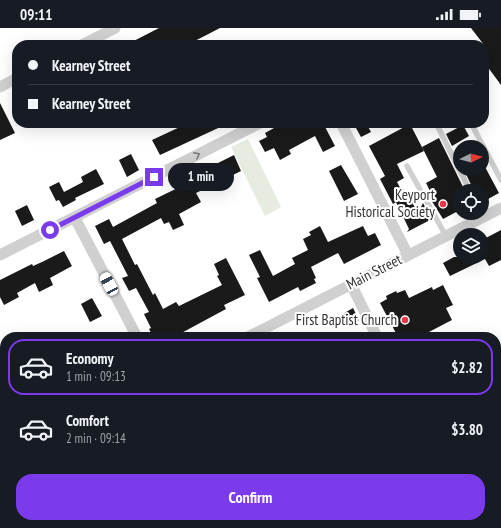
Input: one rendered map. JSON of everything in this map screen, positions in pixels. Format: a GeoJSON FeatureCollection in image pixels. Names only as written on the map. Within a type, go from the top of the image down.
{"type":"FeatureCollection","features":[{"type":"Feature","properties":{"kind":"street"},"geometry":{"type":"LineString","coordinates":[[92,40],[115,28]]}},
{"type":"Feature","properties":{"kind":"street"},"geometry":{"type":"LineString","coordinates":[[0,87],[12,81]]}},
{"type":"Feature","properties":{"kind":"street"},"geometry":{"type":"LineString","coordinates":[[0,255],[250,128]]}},
{"type":"Feature","properties":{"kind":"street"},"geometry":{"type":"LineString","coordinates":[[344,128],[408,255]]}},
{"type":"Feature","properties":{"kind":"street","name":"Main Street"},"geometry":{"type":"LineString","coordinates":[[489,212],[501,208]]}},
{"type":"Feature","properties":{"kind":"street"},"geometry":{"type":"LineString","coordinates":[[74,218],[134,332]]}},
{"type":"Feature","properties":{"kind":"street","name":"Main Street"},"geometry":{"type":"LineString","coordinates":[[258,332],[446,236],[473,220]]}},
{"type":"Feature","properties":{"kind":"street"},"geometry":{"type":"LineString","coordinates":[[351,284],[375,332]]}},
{"type":"Feature","properties":{"kind":"lane"},"geometry":{"type":"LineString","coordinates":[[438,128],[466,184]]}},
{"type":"Feature","properties":{"kind":"lane"},"geometry":{"type":"LineString","coordinates":[[474,128],[501,180]]}},
{"type":"Feature","properties":{"kind":"lane"},"geometry":{"type":"LineString","coordinates":[[408,166],[446,236]]}},
{"type":"Feature","properties":{"kind":"shaded area"},"geometry":{"type":"Polygon","coordinates":[[[248,139],[281,207],[265,216],[231,147],[248,139]]]}},
{"type":"Feature","properties":{"kind":"building"},"geometry":{"type":"Polygon","coordinates":[[[159,28],[220,28],[197,40],[136,40],[159,28]]]}},
{"type":"Feature","properties":{"kind":"building"},"geometry":{"type":"Polygon","coordinates":[[[471,28],[501,28],[501,85],[489,69],[489,40],[480,40],[471,28]]]}},
{"type":"Feature","properties":{"kind":"building"},"geometry":{"type":"Polygon","coordinates":[[[0,103],[15,133],[0,140],[0,103]]]}},
{"type":"Feature","properties":{"kind":"building"},"geometry":{"type":"Polygon","coordinates":[[[178,128],[218,128],[160,155],[152,140],[178,128]]]}},
{"type":"Feature","properties":{"kind":"building"},"geometry":{"type":"Polygon","coordinates":[[[274,128],[326,128],[335,146],[323,152],[315,136],[289,150],[291,154],[280,160],[274,148],[265,152],[259,141],[267,137],[265,133],[274,128]]]}},
{"type":"Feature","properties":{"kind":"building"},"geometry":{"type":"Polygon","coordinates":[[[356,128],[369,128],[371,132],[361,137],[356,128]]]}},
{"type":"Feature","properties":{"kind":"building"},"geometry":{"type":"Polygon","coordinates":[[[403,128],[412,128],[424,151],[397,164],[404,178],[397,182],[408,202],[411,200],[418,213],[423,203],[432,219],[407,232],[409,229],[396,202],[393,204],[380,179],[385,176],[369,146],[403,128]]]}},
{"type":"Feature","properties":{"kind":"building"},"geometry":{"type":"Polygon","coordinates":[[[457,128],[465,128],[469,136],[462,140],[453,140],[452,146],[446,134],[457,128]]]}},
{"type":"Feature","properties":{"kind":"building"},"geometry":{"type":"Polygon","coordinates":[[[439,138],[453,167],[453,176],[458,176],[462,184],[453,184],[453,214],[443,219],[428,195],[430,191],[426,183],[437,177],[422,147],[439,138]]]}},
{"type":"Feature","properties":{"kind":"building"},"geometry":{"type":"Polygon","coordinates":[[[131,154],[139,170],[127,177],[119,160],[131,154]]]}},
{"type":"Feature","properties":{"kind":"building"},"geometry":{"type":"Polygon","coordinates":[[[234,155],[241,171],[196,193],[201,202],[179,214],[184,225],[173,230],[169,222],[164,224],[161,218],[122,239],[135,265],[137,264],[153,295],[155,293],[163,309],[176,302],[179,306],[222,285],[217,276],[219,275],[214,264],[226,258],[245,295],[224,305],[226,309],[183,332],[150,332],[149,329],[151,328],[144,314],[149,312],[136,288],[129,291],[122,278],[128,276],[110,241],[104,244],[95,226],[109,219],[113,227],[157,203],[155,199],[194,180],[192,176],[234,155]]]}},
{"type":"Feature","properties":{"kind":"building"},"geometry":{"type":"Polygon","coordinates":[[[341,165],[358,194],[344,201],[329,171],[341,165]]]}},
{"type":"Feature","properties":{"kind":"building"},"geometry":{"type":"Polygon","coordinates":[[[96,169],[104,184],[75,198],[76,200],[63,207],[59,200],[56,201],[49,187],[59,182],[64,192],[83,182],[81,177],[96,169]]]}},
{"type":"Feature","properties":{"kind":"building"},"geometry":{"type":"Polygon","coordinates":[[[489,174],[499,193],[489,198],[489,184],[471,184],[467,176],[489,176],[489,174]]]}},
{"type":"Feature","properties":{"kind":"building"},"geometry":{"type":"Polygon","coordinates":[[[27,205],[34,220],[22,226],[15,211],[27,205]]]}},
{"type":"Feature","properties":{"kind":"building"},"geometry":{"type":"Polygon","coordinates":[[[320,226],[328,242],[363,226],[368,236],[375,233],[381,245],[344,264],[338,253],[311,267],[316,278],[314,279],[316,283],[300,291],[298,287],[269,302],[257,278],[260,277],[249,255],[260,250],[273,276],[295,264],[292,258],[308,250],[303,239],[311,235],[309,232],[320,226]]]}},
{"type":"Feature","properties":{"kind":"building"},"geometry":{"type":"Polygon","coordinates":[[[501,230],[501,260],[489,266],[488,264],[489,236],[501,230]]]}},
{"type":"Feature","properties":{"kind":"building"},"geometry":{"type":"Polygon","coordinates":[[[64,251],[72,266],[50,278],[53,285],[39,292],[35,283],[17,293],[19,297],[4,305],[0,297],[0,280],[32,264],[33,266],[64,251]]]}},
{"type":"Feature","properties":{"kind":"building"},"geometry":{"type":"Polygon","coordinates":[[[453,258],[453,264],[475,264],[450,276],[443,263],[453,258]]]}},
{"type":"Feature","properties":{"kind":"building"},"geometry":{"type":"Polygon","coordinates":[[[443,285],[453,305],[446,308],[452,320],[429,332],[395,332],[380,303],[387,299],[386,296],[396,291],[397,293],[405,290],[409,298],[432,287],[433,290],[443,285]]]}},
{"type":"Feature","properties":{"kind":"building"},"geometry":{"type":"Polygon","coordinates":[[[92,298],[102,316],[90,322],[81,304],[92,298]]]}},
{"type":"Feature","properties":{"kind":"building"},"geometry":{"type":"Polygon","coordinates":[[[353,308],[359,320],[347,326],[341,315],[353,308]]]}},
{"type":"Feature","properties":{"kind":"place","name":"Keyport Historical Society"},"geometry":{"type":"Point","coordinates":[443,204]}},
{"type":"Feature","properties":{"kind":"place","name":"First Baptist Church"},"geometry":{"type":"Point","coordinates":[405,320]}},
{"type":"Feature","properties":{"kind":"route"},"geometry":{"type":"LineString","coordinates":[[50,230],[154,177]]}}]}
